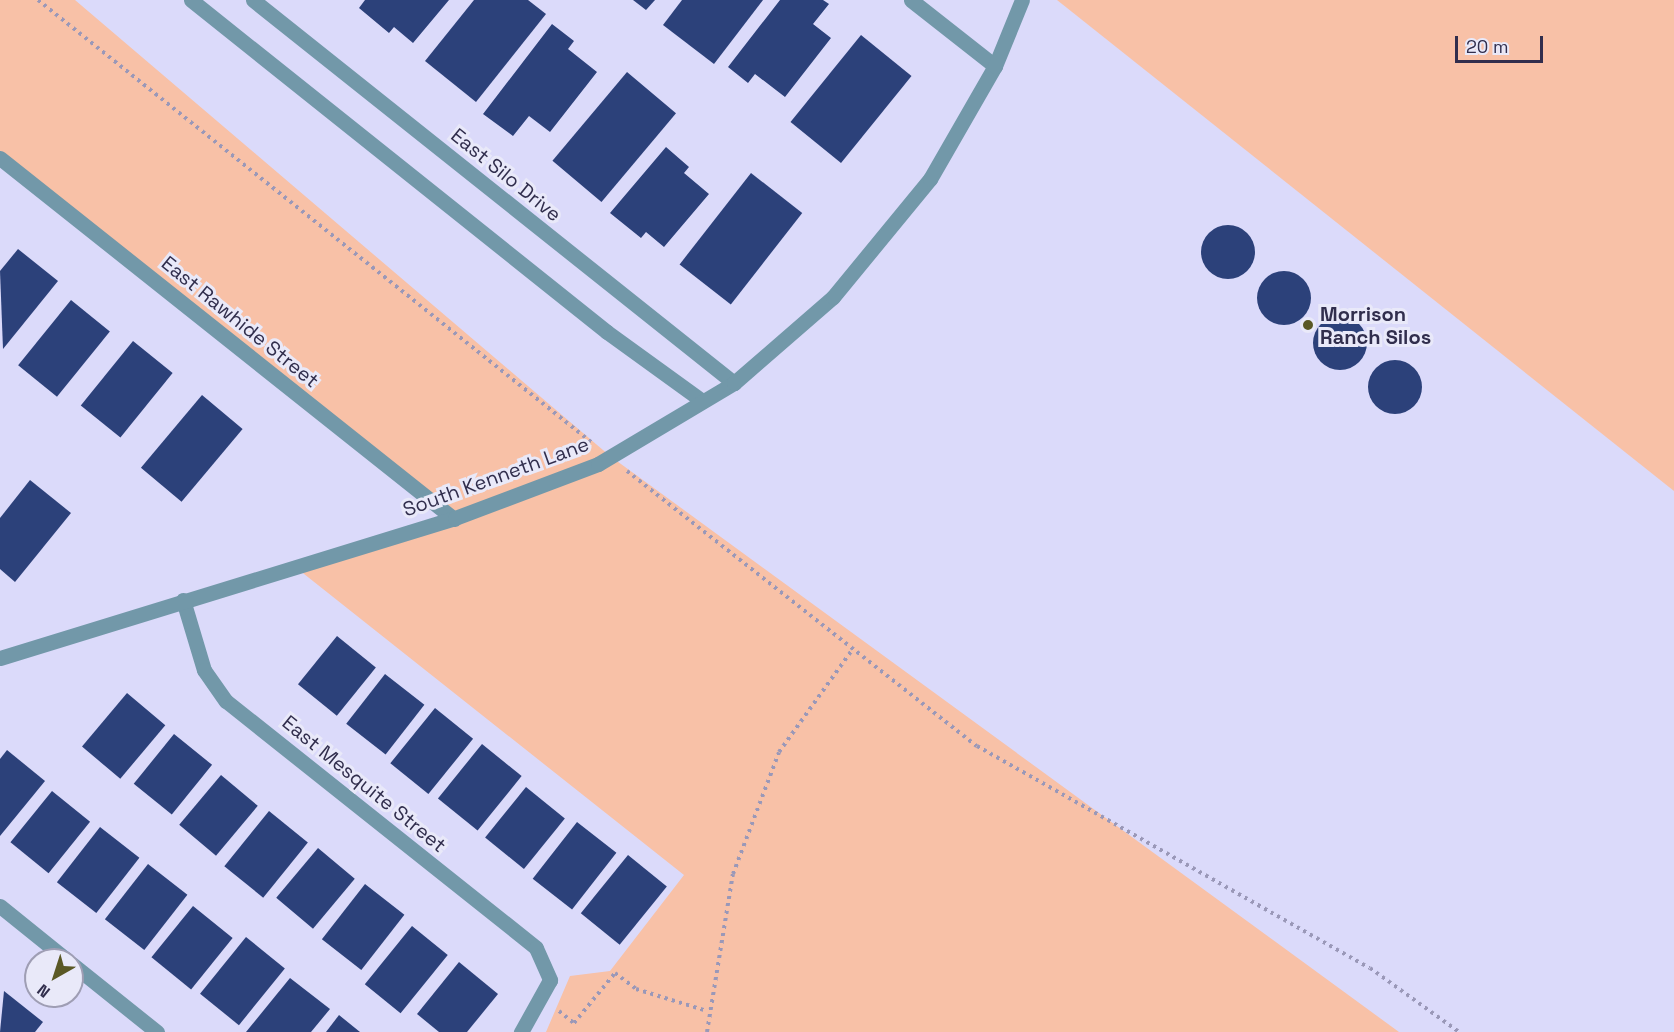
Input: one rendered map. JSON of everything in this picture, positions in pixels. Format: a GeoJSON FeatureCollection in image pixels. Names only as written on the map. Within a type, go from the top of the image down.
{"type":"FeatureCollection","features":[{"type":"Feature","properties":{"kind":"street"},"geometry":{"type":"LineString","coordinates":[[191,0],[607,332],[701,400]]}},
{"type":"Feature","properties":{"kind":"street","name":"East Silo Drive"},"geometry":{"type":"LineString","coordinates":[[253,0],[734,383]]}},
{"type":"Feature","properties":{"kind":"street"},"geometry":{"type":"LineString","coordinates":[[911,0],[995,66]]}},
{"type":"Feature","properties":{"kind":"street","name":"South Kenneth Lane"},"geometry":{"type":"LineString","coordinates":[[4,653],[454,519],[610,456],[701,400],[734,383],[786,341],[877,249],[930,179],[995,66],[1022,0]]}},
{"type":"Feature","properties":{"kind":"street","name":"East Rawhide Street"},"geometry":{"type":"LineString","coordinates":[[0,158],[454,519]]}},
{"type":"Feature","properties":{"kind":"street","name":"East Mesquite Street"},"geometry":{"type":"LineString","coordinates":[[183,600],[204,670],[226,701],[536,948],[550,980],[542,999]]}},
{"type":"Feature","properties":{"kind":"street"},"geometry":{"type":"LineString","coordinates":[[0,906],[52,948]]}},
{"type":"Feature","properties":{"kind":"street"},"geometry":{"type":"LineString","coordinates":[[84,974],[157,1032]]}},
{"type":"Feature","properties":{"kind":"street"},"geometry":{"type":"LineString","coordinates":[[521,1032],[542,999]]}},
{"type":"Feature","properties":{"kind":"path"},"geometry":{"type":"LineString","coordinates":[[38,0],[852,650],[977,746],[1370,968],[1459,1032]]}},
{"type":"Feature","properties":{"kind":"path"},"geometry":{"type":"LineString","coordinates":[[707,1032],[707,1011],[733,874],[779,752],[852,650]]}},
{"type":"Feature","properties":{"kind":"path"},"geometry":{"type":"LineString","coordinates":[[542,999],[574,1023],[615,973],[636,990],[707,1011]]}},
{"type":"Feature","properties":{"kind":"shaded area"},"geometry":{"type":"Polygon","coordinates":[[[0,0],[75,0],[610,456],[1399,1032],[546,1032],[570,976],[610,971],[684,875],[294,566],[454,519],[0,157],[0,0]]]}},
{"type":"Feature","properties":{"kind":"shaded area"},"geometry":{"type":"Polygon","coordinates":[[[1057,0],[1674,0],[1674,491],[1057,0]]]}},
{"type":"Feature","properties":{"kind":"building"},"geometry":{"type":"Polygon","coordinates":[[[365,0],[449,0],[413,43],[394,27],[389,33],[359,8],[365,0]]]}},
{"type":"Feature","properties":{"kind":"building"},"geometry":{"type":"Polygon","coordinates":[[[474,0],[528,0],[546,14],[476,102],[425,61],[474,0]]]}},
{"type":"Feature","properties":{"kind":"building"},"geometry":{"type":"Polygon","coordinates":[[[633,0],[655,0],[646,10],[633,0]]]}},
{"type":"Feature","properties":{"kind":"building"},"geometry":{"type":"Polygon","coordinates":[[[682,0],[763,0],[714,64],[663,25],[682,0]]]}},
{"type":"Feature","properties":{"kind":"building"},"geometry":{"type":"Polygon","coordinates":[[[780,0],[823,0],[829,4],[813,24],[831,38],[785,97],[755,74],[748,83],[728,67],[780,0]]]}},
{"type":"Feature","properties":{"kind":"building"},"geometry":{"type":"Polygon","coordinates":[[[552,24],[574,41],[568,49],[597,72],[550,132],[529,116],[513,136],[483,114],[552,24]]]}},
{"type":"Feature","properties":{"kind":"building"},"geometry":{"type":"Polygon","coordinates":[[[861,35],[912,76],[841,163],[791,122],[861,35]]]}},
{"type":"Feature","properties":{"kind":"building"},"geometry":{"type":"Polygon","coordinates":[[[627,72],[676,113],[601,202],[552,161],[627,72]]]}},
{"type":"Feature","properties":{"kind":"building"},"geometry":{"type":"Polygon","coordinates":[[[666,147],[689,167],[684,173],[709,194],[664,247],[646,232],[641,238],[610,213],[666,147]]]}},
{"type":"Feature","properties":{"kind":"building"},"geometry":{"type":"Polygon","coordinates":[[[751,173],[802,213],[731,304],[680,264],[751,173]]]}},
{"type":"Feature","properties":{"kind":"building"},"geometry":{"type":"Polygon","coordinates":[[[1223,225],[1233,225],[1243,229],[1251,237],[1255,252],[1251,267],[1243,275],[1233,279],[1223,279],[1213,275],[1205,267],[1201,257],[1201,247],[1205,237],[1213,229],[1223,225]]]}},
{"type":"Feature","properties":{"kind":"building"},"geometry":{"type":"Polygon","coordinates":[[[18,249],[58,281],[3,349],[0,271],[18,249]]]}},
{"type":"Feature","properties":{"kind":"building"},"geometry":{"type":"Polygon","coordinates":[[[1279,271],[1289,271],[1299,275],[1307,283],[1311,298],[1307,313],[1299,321],[1289,325],[1279,325],[1269,321],[1261,313],[1257,303],[1257,293],[1261,283],[1269,275],[1279,271]]]}},
{"type":"Feature","properties":{"kind":"building"},"geometry":{"type":"Polygon","coordinates":[[[71,300],[110,331],[57,397],[18,365],[71,300]]]}},
{"type":"Feature","properties":{"kind":"building"},"geometry":{"type":"Polygon","coordinates":[[[1335,316],[1345,316],[1355,320],[1363,328],[1367,343],[1363,358],[1355,366],[1345,370],[1335,370],[1325,366],[1317,358],[1313,348],[1313,338],[1317,328],[1325,320],[1335,316]]]}},
{"type":"Feature","properties":{"kind":"building"},"geometry":{"type":"Polygon","coordinates":[[[133,341],[173,373],[120,438],[81,406],[133,341]]]}},
{"type":"Feature","properties":{"kind":"building"},"geometry":{"type":"Polygon","coordinates":[[[1390,360],[1400,360],[1410,364],[1418,372],[1422,387],[1418,402],[1410,410],[1400,414],[1390,414],[1380,410],[1372,402],[1368,392],[1368,382],[1372,372],[1380,364],[1390,360]]]}},
{"type":"Feature","properties":{"kind":"building"},"geometry":{"type":"Polygon","coordinates":[[[202,395],[243,429],[182,502],[141,468],[202,395]]]}},
{"type":"Feature","properties":{"kind":"building"},"geometry":{"type":"Polygon","coordinates":[[[30,480],[71,513],[15,582],[0,569],[0,518],[30,480]]]}},
{"type":"Feature","properties":{"kind":"building"},"geometry":{"type":"Polygon","coordinates":[[[337,636],[376,667],[337,716],[298,684],[337,636]]]}},
{"type":"Feature","properties":{"kind":"building"},"geometry":{"type":"Polygon","coordinates":[[[385,674],[424,705],[386,754],[346,724],[385,674]]]}},
{"type":"Feature","properties":{"kind":"building"},"geometry":{"type":"Polygon","coordinates":[[[127,693],[165,725],[120,779],[82,747],[127,693]]]}},
{"type":"Feature","properties":{"kind":"building"},"geometry":{"type":"Polygon","coordinates":[[[435,708],[473,739],[428,794],[390,763],[435,708]]]}},
{"type":"Feature","properties":{"kind":"building"},"geometry":{"type":"Polygon","coordinates":[[[174,734],[212,765],[172,815],[134,784],[174,734]]]}},
{"type":"Feature","properties":{"kind":"building"},"geometry":{"type":"Polygon","coordinates":[[[482,744],[522,776],[478,830],[438,798],[482,744]]]}},
{"type":"Feature","properties":{"kind":"building"},"geometry":{"type":"Polygon","coordinates":[[[7,750],[45,781],[0,836],[0,759],[7,750]]]}},
{"type":"Feature","properties":{"kind":"building"},"geometry":{"type":"Polygon","coordinates":[[[221,775],[258,806],[216,856],[179,825],[221,775]]]}},
{"type":"Feature","properties":{"kind":"building"},"geometry":{"type":"Polygon","coordinates":[[[526,787],[565,818],[524,869],[485,838],[526,787]]]}},
{"type":"Feature","properties":{"kind":"building"},"geometry":{"type":"Polygon","coordinates":[[[52,791],[90,822],[49,873],[10,842],[52,791]]]}},
{"type":"Feature","properties":{"kind":"building"},"geometry":{"type":"Polygon","coordinates":[[[269,811],[308,842],[263,898],[224,866],[269,811]]]}},
{"type":"Feature","properties":{"kind":"building"},"geometry":{"type":"Polygon","coordinates":[[[577,822],[616,853],[572,910],[533,879],[577,822]]]}},
{"type":"Feature","properties":{"kind":"building"},"geometry":{"type":"Polygon","coordinates":[[[100,827],[139,858],[96,913],[57,882],[100,827]]]}},
{"type":"Feature","properties":{"kind":"building"},"geometry":{"type":"Polygon","coordinates":[[[318,848],[355,879],[313,929],[276,898],[318,848]]]}},
{"type":"Feature","properties":{"kind":"building"},"geometry":{"type":"Polygon","coordinates":[[[628,855],[667,886],[620,945],[581,913],[628,855]]]}},
{"type":"Feature","properties":{"kind":"building"},"geometry":{"type":"Polygon","coordinates":[[[148,864],[187,895],[144,950],[105,919],[148,864]]]}},
{"type":"Feature","properties":{"kind":"building"},"geometry":{"type":"Polygon","coordinates":[[[365,884],[404,915],[361,970],[322,939],[365,884]]]}},
{"type":"Feature","properties":{"kind":"building"},"geometry":{"type":"Polygon","coordinates":[[[193,906],[233,938],[191,989],[151,957],[193,906]]]}},
{"type":"Feature","properties":{"kind":"building"},"geometry":{"type":"Polygon","coordinates":[[[412,926],[448,955],[401,1013],[365,984],[412,926]]]}},
{"type":"Feature","properties":{"kind":"building"},"geometry":{"type":"Polygon","coordinates":[[[246,937],[285,968],[239,1025],[200,994],[246,937]]]}},
{"type":"Feature","properties":{"kind":"building"},"geometry":{"type":"Polygon","coordinates":[[[459,962],[498,994],[467,1032],[439,1032],[417,1014],[459,962]]]}},
{"type":"Feature","properties":{"kind":"building"},"geometry":{"type":"Polygon","coordinates":[[[290,978],[330,1009],[311,1032],[246,1032],[290,978]]]}},
{"type":"Feature","properties":{"kind":"building"},"geometry":{"type":"Polygon","coordinates":[[[4,991],[43,1022],[35,1032],[0,1032],[4,991]]]}},
{"type":"Feature","properties":{"kind":"building"},"geometry":{"type":"Polygon","coordinates":[[[339,1015],[360,1032],[326,1032],[339,1015]]]}},
{"type":"Feature","properties":{"kind":"place","name":"Morrison Ranch Silos"},"geometry":{"type":"Point","coordinates":[1308,325]}}]}
